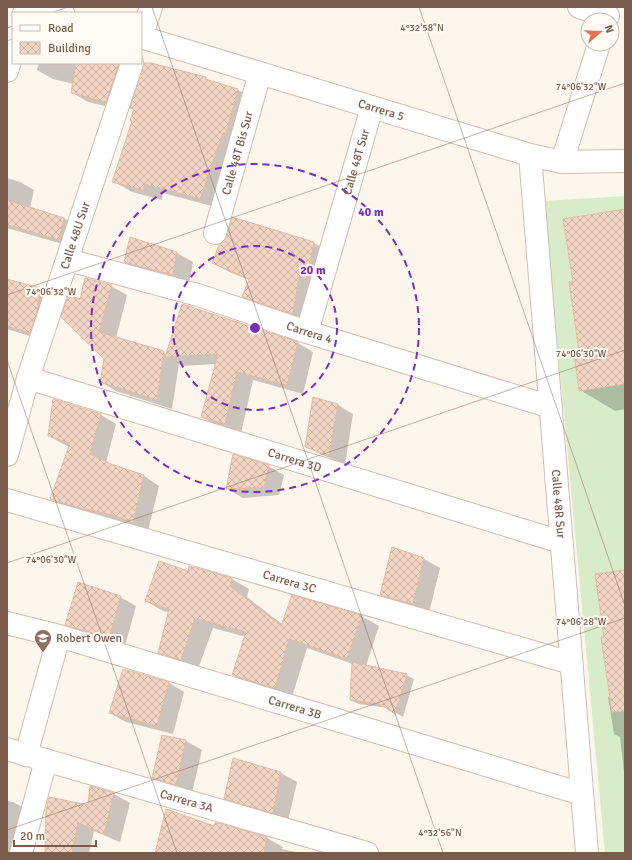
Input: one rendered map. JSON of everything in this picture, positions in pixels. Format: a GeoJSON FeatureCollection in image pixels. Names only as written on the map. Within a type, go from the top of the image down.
{"type":"FeatureCollection","features":[{"type":"Feature","properties":{"kind":"street"},"geometry":{"type":"LineString","coordinates":[[43,7],[60,12]]}},
{"type":"Feature","properties":{"kind":"street"},"geometry":{"type":"LineString","coordinates":[[142,34],[151,7]]}},
{"type":"Feature","properties":{"kind":"street"},"geometry":{"type":"LineString","coordinates":[[579,7],[600,12]]}},
{"type":"Feature","properties":{"kind":"street","name":"Carrera 5"},"geometry":{"type":"LineString","coordinates":[[142,37],[530,155],[562,162],[625,161]]}},
{"type":"Feature","properties":{"kind":"street"},"geometry":{"type":"LineString","coordinates":[[562,162],[596,52]]}},
{"type":"Feature","properties":{"kind":"street"},"geometry":{"type":"LineString","coordinates":[[7,71],[12,54]]}},
{"type":"Feature","properties":{"kind":"street","name":"Calle 48U Sur"},"geometry":{"type":"LineString","coordinates":[[7,455],[28,378],[132,64]]}},
{"type":"Feature","properties":{"kind":"street","name":"Calle 48T Bis Sur"},"geometry":{"type":"LineString","coordinates":[[215,233],[260,73]]}},
{"type":"Feature","properties":{"kind":"street","name":"Calle 48T Sur"},"geometry":{"type":"LineString","coordinates":[[307,332],[372,107]]}},
{"type":"Feature","properties":{"kind":"street","name":"Calle 48R Sur"},"geometry":{"type":"LineString","coordinates":[[530,155],[587,853]]}},
{"type":"Feature","properties":{"kind":"street","name":"Carrera 4"},"geometry":{"type":"LineString","coordinates":[[68,260],[198,295],[307,332],[550,407]]}},
{"type":"Feature","properties":{"kind":"street","name":"Carrera 3D"},"geometry":{"type":"LineString","coordinates":[[28,378],[562,542]]}},
{"type":"Feature","properties":{"kind":"street","name":"Carrera 3C"},"geometry":{"type":"LineString","coordinates":[[7,500],[571,663]]}},
{"type":"Feature","properties":{"kind":"street","name":"Carrera 3B"},"geometry":{"type":"LineString","coordinates":[[7,623],[59,636],[582,794]]}},
{"type":"Feature","properties":{"kind":"street"},"geometry":{"type":"LineString","coordinates":[[21,853],[26,755],[59,636]]}},
{"type":"Feature","properties":{"kind":"street","name":"Carrera 3A"},"geometry":{"type":"LineString","coordinates":[[26,755],[367,853]]}},
{"type":"Feature","properties":{"kind":"green space"},"geometry":{"type":"Polygon","coordinates":[[[625,196],[625,853],[605,853],[544,201],[625,196]]]}},
{"type":"Feature","properties":{"kind":"building"},"geometry":{"type":"Polygon","coordinates":[[[144,63],[151,63],[206,77],[205,79],[238,89],[226,133],[223,133],[200,199],[145,184],[143,190],[112,182],[132,121],[130,121],[134,109],[130,108],[144,63]]]}},
{"type":"Feature","properties":{"kind":"building"},"geometry":{"type":"Polygon","coordinates":[[[76,64],[119,64],[106,102],[71,93],[76,64]]]}},
{"type":"Feature","properties":{"kind":"building"},"geometry":{"type":"Polygon","coordinates":[[[7,200],[64,218],[59,240],[7,225],[7,200]]]}},
{"type":"Feature","properties":{"kind":"building"},"geometry":{"type":"Polygon","coordinates":[[[625,209],[625,384],[579,391],[574,352],[579,351],[569,282],[573,282],[563,219],[625,209]]]}},
{"type":"Feature","properties":{"kind":"building"},"geometry":{"type":"Polygon","coordinates":[[[232,217],[314,242],[307,279],[299,277],[293,314],[242,297],[249,279],[212,263],[219,245],[224,242],[227,237],[232,217]]]}},
{"type":"Feature","properties":{"kind":"building"},"geometry":{"type":"Polygon","coordinates":[[[130,237],[177,252],[173,275],[124,262],[130,237]]]}},
{"type":"Feature","properties":{"kind":"building"},"geometry":{"type":"Polygon","coordinates":[[[85,278],[112,285],[99,332],[164,351],[157,400],[100,382],[104,359],[61,317],[68,295],[80,299],[85,278]]]}},
{"type":"Feature","properties":{"kind":"building"},"geometry":{"type":"Polygon","coordinates":[[[7,279],[44,289],[41,298],[39,297],[36,315],[30,333],[7,326],[7,279]]]}},
{"type":"Feature","properties":{"kind":"building"},"geometry":{"type":"Polygon","coordinates":[[[182,304],[298,342],[287,385],[237,372],[225,424],[201,417],[218,354],[165,357],[182,304]]]}},
{"type":"Feature","properties":{"kind":"building"},"geometry":{"type":"Polygon","coordinates":[[[313,397],[338,404],[329,456],[305,447],[313,397]]]}},
{"type":"Feature","properties":{"kind":"building"},"geometry":{"type":"Polygon","coordinates":[[[53,399],[101,414],[90,454],[111,464],[144,475],[133,523],[113,515],[80,508],[50,499],[70,443],[48,436],[53,399]]]}},
{"type":"Feature","properties":{"kind":"building"},"geometry":{"type":"Polygon","coordinates":[[[233,454],[269,465],[264,487],[226,489],[233,454]]]}},
{"type":"Feature","properties":{"kind":"building"},"geometry":{"type":"Polygon","coordinates":[[[392,547],[424,558],[413,604],[380,595],[392,547]]]}},
{"type":"Feature","properties":{"kind":"building"},"geometry":{"type":"Polygon","coordinates":[[[159,561],[188,571],[189,566],[232,578],[230,586],[281,626],[292,595],[362,615],[347,659],[289,639],[275,688],[232,675],[246,632],[195,618],[181,660],[158,653],[169,609],[145,601],[159,561]]]}},
{"type":"Feature","properties":{"kind":"building"},"geometry":{"type":"Polygon","coordinates":[[[625,570],[625,711],[612,712],[601,637],[604,637],[595,574],[625,570]]]}},
{"type":"Feature","properties":{"kind":"building"},"geometry":{"type":"Polygon","coordinates":[[[78,582],[121,596],[109,638],[65,625],[78,582]]]}},
{"type":"Feature","properties":{"kind":"building"},"geometry":{"type":"Polygon","coordinates":[[[352,662],[407,674],[395,714],[380,704],[350,700],[352,662]]]}},
{"type":"Feature","properties":{"kind":"building"},"geometry":{"type":"Polygon","coordinates":[[[123,669],[169,682],[157,726],[109,713],[123,669]]]}},
{"type":"Feature","properties":{"kind":"building"},"geometry":{"type":"Polygon","coordinates":[[[162,735],[186,740],[176,785],[152,778],[162,735]]]}},
{"type":"Feature","properties":{"kind":"building"},"geometry":{"type":"Polygon","coordinates":[[[233,758],[281,772],[273,813],[224,799],[233,758]]]}},
{"type":"Feature","properties":{"kind":"building"},"geometry":{"type":"Polygon","coordinates":[[[90,786],[114,793],[104,834],[78,823],[72,853],[45,853],[46,810],[49,797],[88,805],[90,786]]]}},
{"type":"Feature","properties":{"kind":"building"},"geometry":{"type":"Polygon","coordinates":[[[166,809],[214,826],[215,823],[219,823],[267,837],[264,853],[155,853],[166,809]]]}},
{"type":"Feature","properties":{"kind":"place","name":"Robert Owen"},"geometry":{"type":"Point","coordinates":[43,653]}}]}
